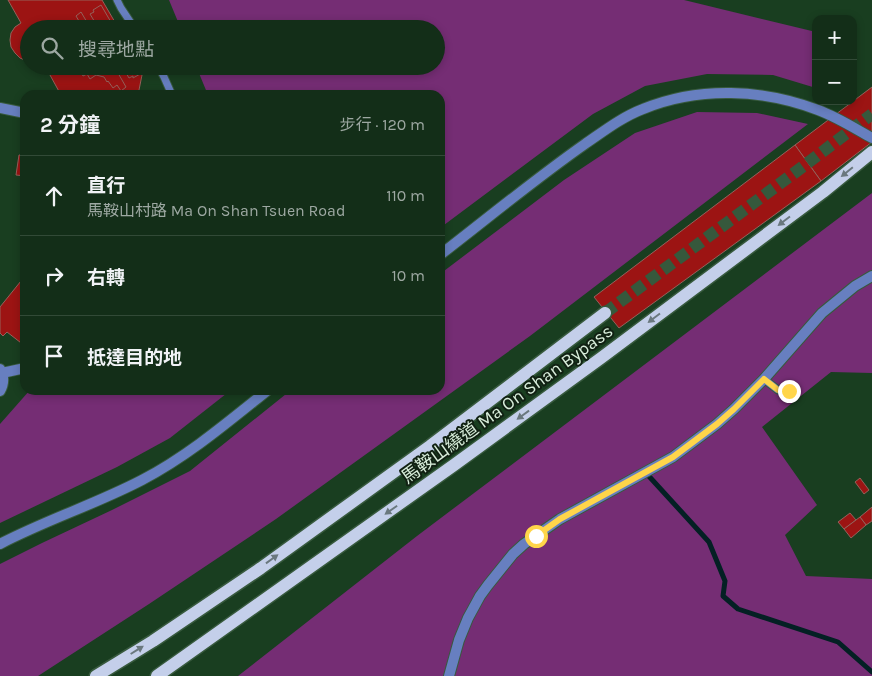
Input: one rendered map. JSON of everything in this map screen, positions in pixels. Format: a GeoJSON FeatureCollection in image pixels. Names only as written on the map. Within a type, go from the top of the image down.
{"type":"FeatureCollection","features":[{"type":"Feature","properties":{"kind":"main road","name":"馬鞍山繞道 Ma On Shan Bypass"},"geometry":{"type":"LineString","coordinates":[[157,676],[609,352],[823,192],[872,152]]}},
{"type":"Feature","properties":{"kind":"main road","name":"馬鞍山繞道 Ma On Shan Bypass"},"geometry":{"type":"LineString","coordinates":[[96,676],[153,641],[260,568],[430,446],[605,313]]}},
{"type":"Feature","properties":{"kind":"street"},"geometry":{"type":"LineString","coordinates":[[445,251],[564,159],[609,127],[627,116],[658,103],[707,94],[745,93],[764,95],[804,104],[820,110],[872,138]]}},
{"type":"Feature","properties":{"kind":"street"},"geometry":{"type":"LineString","coordinates":[[0,108],[20,112]]}},
{"type":"Feature","properties":{"kind":"street"},"geometry":{"type":"LineString","coordinates":[[449,676],[459,640],[468,618],[488,585],[513,554],[560,519],[673,457],[723,419],[764,379],[822,312],[855,286],[872,276]]}},
{"type":"Feature","properties":{"kind":"street"},"geometry":{"type":"LineString","coordinates":[[0,391],[3,380],[1,371],[20,369]]}},
{"type":"Feature","properties":{"kind":"street"},"geometry":{"type":"LineString","coordinates":[[0,544],[122,490],[153,474],[202,442],[262,395]]}},
{"type":"Feature","properties":{"kind":"lane"},"geometry":{"type":"LineString","coordinates":[[117,0],[129,20]]}},
{"type":"Feature","properties":{"kind":"lane"},"geometry":{"type":"LineString","coordinates":[[163,75],[170,90]]}},
{"type":"Feature","properties":{"kind":"lane"},"geometry":{"type":"LineString","coordinates":[[764,379],[778,390],[793,390]]}},
{"type":"Feature","properties":{"kind":"shaded area"},"geometry":{"type":"Polygon","coordinates":[[[169,0],[684,0],[812,31],[812,87],[773,75],[707,74],[645,86],[593,114],[445,224],[445,90],[206,90],[200,75],[445,75],[445,20],[177,20],[169,0]]]}},
{"type":"Feature","properties":{"kind":"shaded area"},"geometry":{"type":"Polygon","coordinates":[[[697,112],[757,113],[808,124],[530,336],[276,519],[38,676],[0,676],[0,564],[190,471],[285,395],[445,395],[445,270],[564,180],[635,133],[697,112]]]}},
{"type":"Feature","properties":{"kind":"shaded area"},"geometry":{"type":"Polygon","coordinates":[[[872,193],[872,373],[831,372],[762,427],[817,505],[785,535],[806,576],[872,579],[872,676],[238,676],[417,536],[872,193]]]}},
{"type":"Feature","properties":{"kind":"shaded area"},"geometry":{"type":"Polygon","coordinates":[[[26,395],[225,395],[170,438],[117,467],[0,523],[0,424],[26,395]]]}},
{"type":"Feature","properties":{"kind":"building"},"geometry":{"type":"Polygon","coordinates":[[[8,0],[102,0],[114,20],[20,20],[8,0]]]}},
{"type":"Feature","properties":{"kind":"building"},"geometry":{"type":"Polygon","coordinates":[[[101,5],[110,20],[94,20],[90,14],[94,12],[93,10],[101,5]]]}},
{"type":"Feature","properties":{"kind":"building"},"geometry":{"type":"Polygon","coordinates":[[[81,12],[86,20],[78,20],[76,16],[81,12]]]}},
{"type":"Feature","properties":{"kind":"building"},"geometry":{"type":"Polygon","coordinates":[[[20,24],[20,58],[11,47],[11,33],[20,24]]]}},
{"type":"Feature","properties":{"kind":"building"},"geometry":{"type":"Polygon","coordinates":[[[50,75],[142,75],[139,90],[58,90],[50,75]]]}},
{"type":"Feature","properties":{"kind":"building"},"geometry":{"type":"Polygon","coordinates":[[[88,75],[96,75],[90,79],[88,75]]]}},
{"type":"Feature","properties":{"kind":"building"},"geometry":{"type":"Polygon","coordinates":[[[96,75],[119,75],[126,87],[122,90],[117,85],[113,88],[104,77],[96,75]]]}},
{"type":"Feature","properties":{"kind":"building"},"geometry":{"type":"Polygon","coordinates":[[[127,75],[138,75],[133,78],[133,76],[129,78],[127,75]]]}},
{"type":"Feature","properties":{"kind":"building"},"geometry":{"type":"Polygon","coordinates":[[[872,87],[872,142],[821,181],[795,145],[848,105],[857,105],[857,98],[872,87]]]}},
{"type":"Feature","properties":{"kind":"building"},"geometry":{"type":"Polygon","coordinates":[[[795,145],[821,181],[619,328],[594,297],[795,145]]]}},
{"type":"Feature","properties":{"kind":"building"},"geometry":{"type":"Polygon","coordinates":[[[19,155],[20,155],[20,175],[16,175],[19,155]]]}},
{"type":"Feature","properties":{"kind":"building"},"geometry":{"type":"Polygon","coordinates":[[[20,282],[20,342],[7,332],[3,336],[0,333],[0,307],[20,282]]]}},
{"type":"Feature","properties":{"kind":"building"},"geometry":{"type":"Polygon","coordinates":[[[860,478],[869,490],[864,494],[855,482],[860,478]]]}},
{"type":"Feature","properties":{"kind":"building"},"geometry":{"type":"Polygon","coordinates":[[[872,507],[872,521],[866,525],[860,517],[872,507]]]}},
{"type":"Feature","properties":{"kind":"building"},"geometry":{"type":"Polygon","coordinates":[[[850,513],[856,520],[844,529],[838,522],[850,513]]]}},
{"type":"Feature","properties":{"kind":"building"},"geometry":{"type":"Polygon","coordinates":[[[860,517],[866,525],[851,538],[844,529],[860,517]]]}},
{"type":"Feature","properties":{"kind":"waterway"},"geometry":{"type":"LineString","coordinates":[[646,473],[709,542],[725,581],[723,596],[738,609],[838,642],[872,672]]}},
{"type":"Feature","properties":{"kind":"tunnel"},"geometry":{"type":"LineString","coordinates":[[605,313],[872,114]]}},
{"type":"Feature","properties":{"kind":"route"},"geometry":{"type":"LineString","coordinates":[[536,536],[560,519],[673,457],[717,424],[764,379],[778,390],[789,391]]}}]}
